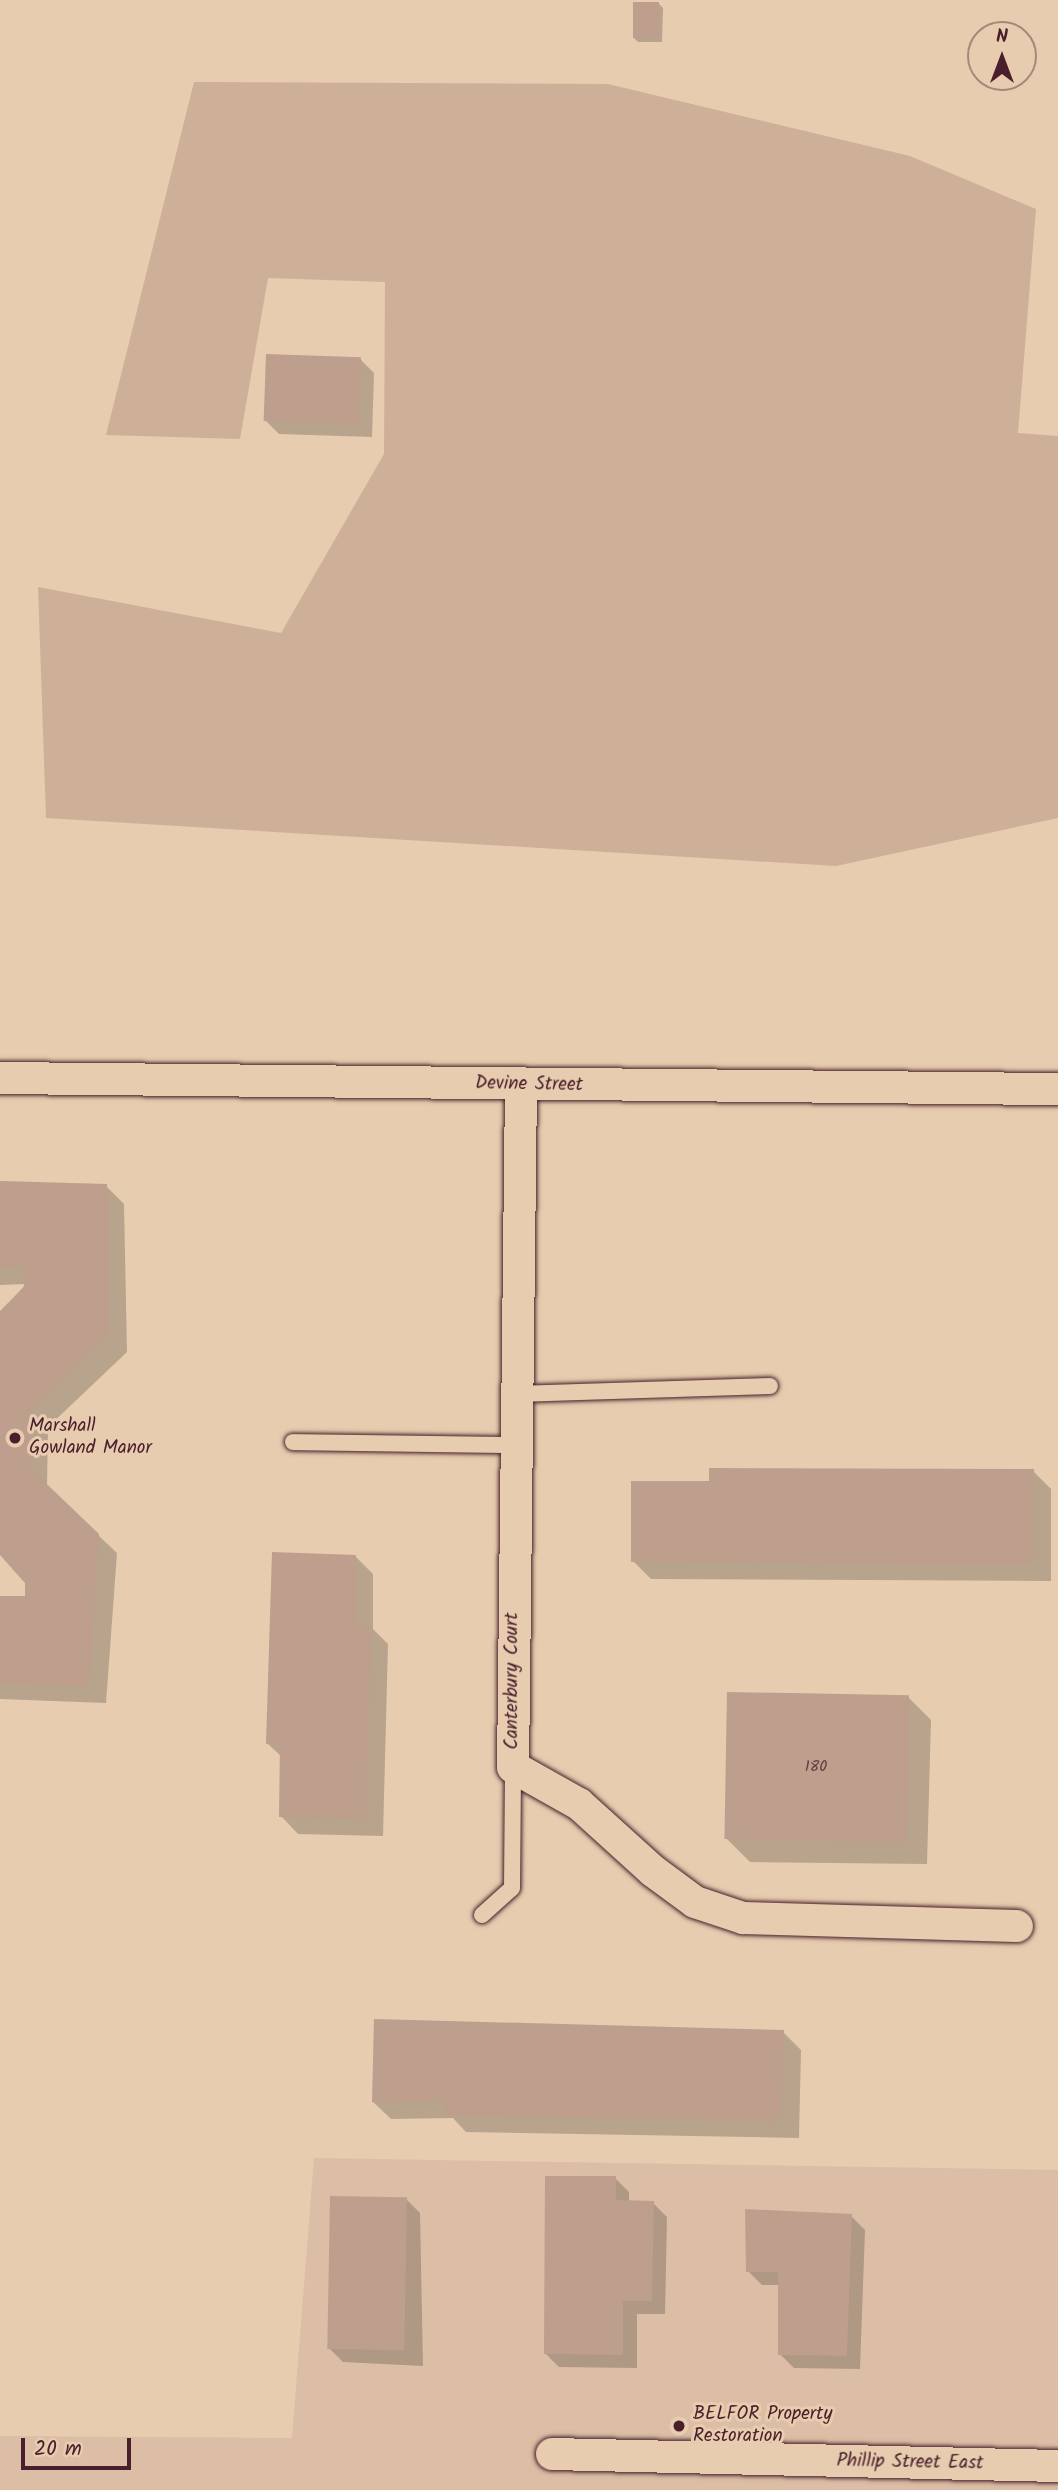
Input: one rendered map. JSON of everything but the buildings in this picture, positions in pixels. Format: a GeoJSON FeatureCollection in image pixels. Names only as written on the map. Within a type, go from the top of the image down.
{"type":"FeatureCollection","features":[{"type":"Feature","properties":{"kind":"street","name":"Devine Street"},"geometry":{"type":"LineString","coordinates":[[0,1078],[1058,1089]]}},
{"type":"Feature","properties":{"kind":"street","name":"Canterbury Court"},"geometry":{"type":"LineString","coordinates":[[521,1085],[513,1768],[579,1804],[653,1871],[695,1902],[743,1918],[1017,1926]]}},
{"type":"Feature","properties":{"kind":"street","name":"Phillip Street East"},"geometry":{"type":"LineString","coordinates":[[552,2454],[1058,2466]]}},
{"type":"Feature","properties":{"kind":"lane"},"geometry":{"type":"LineString","coordinates":[[516,1395],[770,1386]]}},
{"type":"Feature","properties":{"kind":"lane"},"geometry":{"type":"LineString","coordinates":[[293,1442],[515,1445]]}},
{"type":"Feature","properties":{"kind":"lane"},"geometry":{"type":"LineString","coordinates":[[482,1915],[512,1888],[513,1768]]}},
{"type":"Feature","properties":{"kind":"shaded area"},"geometry":{"type":"Polygon","coordinates":[[[194,82],[608,84],[910,156],[1036,209],[1018,433],[1058,436],[1058,818],[836,866],[46,818],[38,587],[281,633],[384,454],[385,282],[268,278],[240,439],[106,435],[194,82]]]}},
{"type":"Feature","properties":{"kind":"shaded area"},"geometry":{"type":"Polygon","coordinates":[[[314,2158],[1058,2170],[1058,2490],[0,2490],[0,2436],[292,2438],[314,2158]]]}},
{"type":"Feature","properties":{"kind":"place","name":"Marshall Gowland Manor"},"geometry":{"type":"Point","coordinates":[15,1438]}},
{"type":"Feature","properties":{"kind":"place","name":"BELFOR Property Restoration"},"geometry":{"type":"Point","coordinates":[679,2426]}}]}
